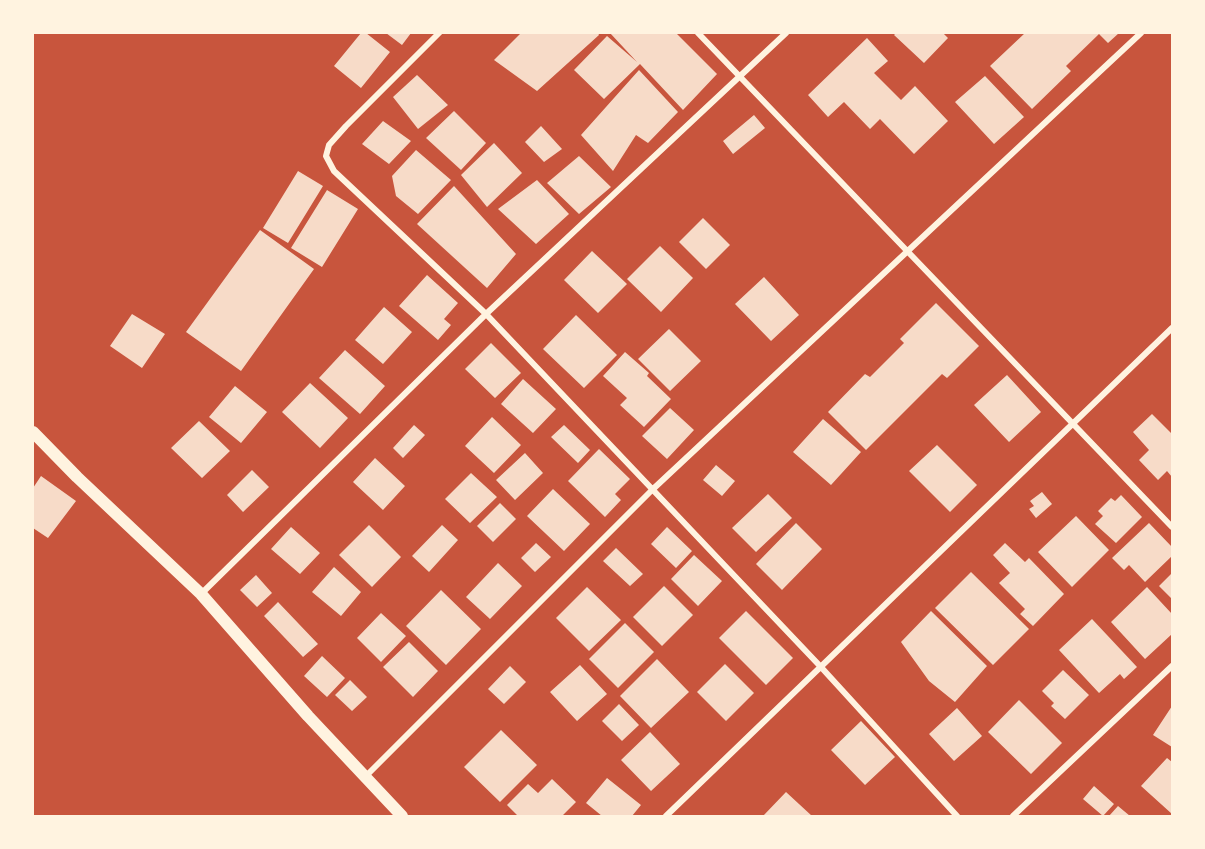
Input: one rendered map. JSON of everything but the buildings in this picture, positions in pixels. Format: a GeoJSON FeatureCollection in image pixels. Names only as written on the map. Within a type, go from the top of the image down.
{"type":"FeatureCollection","features":[{"type":"Feature","properties":{"kind":"main road"},"geometry":{"type":"LineString","coordinates":[[33,432],[77,477],[201,594],[308,716],[402,816]]}},
{"type":"Feature","properties":{"kind":"street"},"geometry":{"type":"LineString","coordinates":[[440,33],[329,145],[326,156],[334,171],[486,314],[820,666],[957,816]]}},
{"type":"Feature","properties":{"kind":"street"},"geometry":{"type":"LineString","coordinates":[[698,33],[1172,527]]}},
{"type":"Feature","properties":{"kind":"street"},"geometry":{"type":"LineString","coordinates":[[201,594],[486,314],[786,33]]}},
{"type":"Feature","properties":{"kind":"street"},"geometry":{"type":"LineString","coordinates":[[365,777],[652,490],[1141,33]]}},
{"type":"Feature","properties":{"kind":"street"},"geometry":{"type":"LineString","coordinates":[[666,816],[1172,327]]}},
{"type":"Feature","properties":{"kind":"street"},"geometry":{"type":"LineString","coordinates":[[1012,816],[1172,666]]}}]}
